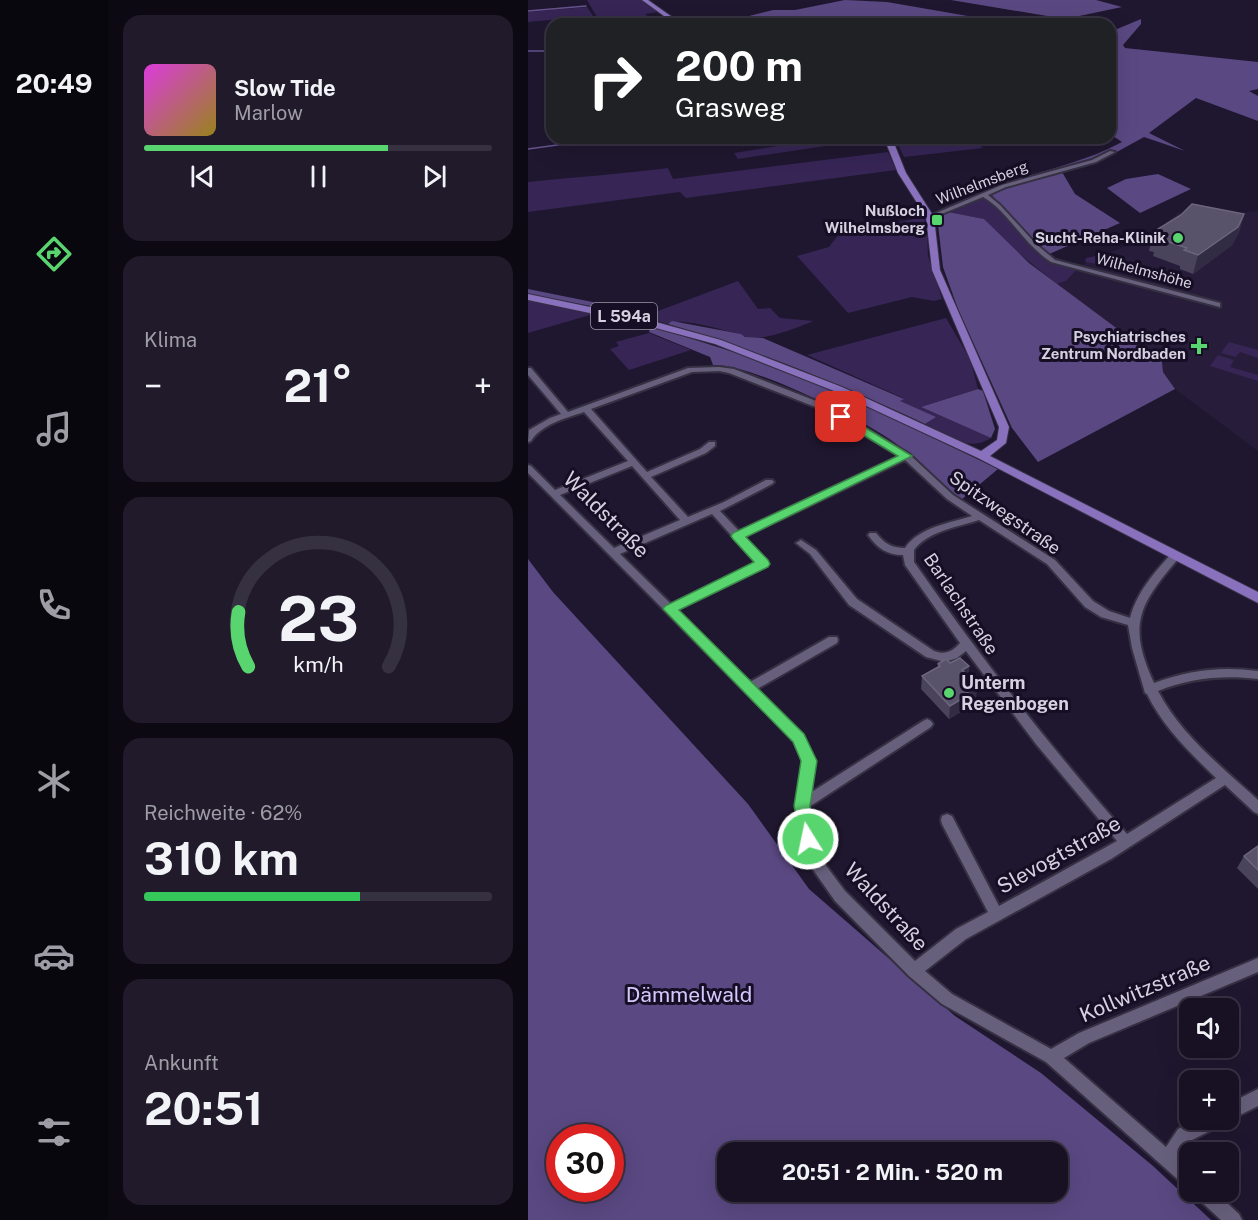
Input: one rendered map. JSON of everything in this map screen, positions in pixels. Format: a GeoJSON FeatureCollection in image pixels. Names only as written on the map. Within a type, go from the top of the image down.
{"type":"FeatureCollection","features":[{"type":"Feature","properties":{"kind":"main road"},"geometry":{"type":"LineString","coordinates":[[648,2],[671,18]]}},
{"type":"Feature","properties":{"kind":"main road"},"geometry":{"type":"LineString","coordinates":[[890,144],[902,173],[930,217],[936,270],[1004,427],[1002,441],[982,456],[1258,598]]}},
{"type":"Feature","properties":{"kind":"main road","name":"L 594a"},"geometry":{"type":"LineString","coordinates":[[528,297],[638,320],[745,351],[889,411],[982,456]]}},
{"type":"Feature","properties":{"kind":"street","name":"Wilhelmsberg"},"geometry":{"type":"LineString","coordinates":[[930,217],[1004,186],[1094,160],[1112,152]]}},
{"type":"Feature","properties":{"kind":"street","name":"Wilhelmshöhe"},"geometry":{"type":"LineString","coordinates":[[983,195],[993,200],[1023,236],[1040,253],[1053,261],[1217,304]]}},
{"type":"Feature","properties":{"kind":"street","name":"Spitzwegstraße"},"geometry":{"type":"LineString","coordinates":[[528,439],[541,426],[566,415],[691,370],[731,371],[826,408],[906,456],[939,489],[979,518],[1017,538],[1051,562],[1089,604],[1106,614],[1133,622]]}},
{"type":"Feature","properties":{"kind":"street"},"geometry":{"type":"LineString","coordinates":[[529,371],[566,415]]}},
{"type":"Feature","properties":{"kind":"street"},"geometry":{"type":"LineString","coordinates":[[586,409],[687,522]]}},
{"type":"Feature","properties":{"kind":"street"},"geometry":{"type":"LineString","coordinates":[[645,476],[703,451],[712,444]]}},
{"type":"Feature","properties":{"kind":"street"},"geometry":{"type":"LineString","coordinates":[[737,536],[906,456]]}},
{"type":"Feature","properties":{"kind":"street"},"geometry":{"type":"LineString","coordinates":[[553,494],[633,462]]}},
{"type":"Feature","properties":{"kind":"street","name":"Waldstraße"},"geometry":{"type":"LineString","coordinates":[[528,468],[799,738],[809,761],[802,806],[808,839],[819,867],[840,896],[914,971],[947,999],[1051,1057],[1179,1169]]}},
{"type":"Feature","properties":{"kind":"street"},"geometry":{"type":"LineString","coordinates":[[612,553],[714,510],[762,488],[769,482]]}},
{"type":"Feature","properties":{"kind":"street"},"geometry":{"type":"LineString","coordinates":[[669,609],[763,564],[714,510]]}},
{"type":"Feature","properties":{"kind":"street","name":"Barlachstraße"},"geometry":{"type":"LineString","coordinates":[[979,518],[923,536],[912,544],[908,551],[909,563],[965,645],[1066,776],[1126,842]]}},
{"type":"Feature","properties":{"kind":"street","name":"Barlachstraße"},"geometry":{"type":"LineString","coordinates":[[873,535],[890,551],[908,551]]}},
{"type":"Feature","properties":{"kind":"street"},"geometry":{"type":"LineString","coordinates":[[801,543],[813,552],[853,602],[930,654],[939,658],[948,658],[956,655],[965,645]]}},
{"type":"Feature","properties":{"kind":"street"},"geometry":{"type":"LineString","coordinates":[[1175,556],[1145,590],[1133,622],[1139,661],[1149,690],[1171,723],[1258,808]]}},
{"type":"Feature","properties":{"kind":"street"},"geometry":{"type":"LineString","coordinates":[[750,687],[833,640]]}},
{"type":"Feature","properties":{"kind":"street"},"geometry":{"type":"LineString","coordinates":[[1149,690],[1192,674],[1215,671],[1258,675]]}},
{"type":"Feature","properties":{"kind":"street"},"geometry":{"type":"LineString","coordinates":[[802,806],[927,724]]}},
{"type":"Feature","properties":{"kind":"street","name":"Slevogtstraße"},"geometry":{"type":"LineString","coordinates":[[914,971],[961,934],[1049,888],[1226,778]]}},
{"type":"Feature","properties":{"kind":"street"},"geometry":{"type":"LineString","coordinates":[[947,820],[996,914]]}},
{"type":"Feature","properties":{"kind":"street","name":"Kollwitzstraße"},"geometry":{"type":"LineString","coordinates":[[1051,1057],[1084,1038],[1258,965]]}},
{"type":"Feature","properties":{"kind":"street"},"geometry":{"type":"LineString","coordinates":[[1239,1107],[1258,1097]]}},
{"type":"Feature","properties":{"kind":"street"},"geometry":{"type":"LineString","coordinates":[[1168,1159],[1185,1135],[1195,1130]]}},
{"type":"Feature","properties":{"kind":"street"},"geometry":{"type":"LineString","coordinates":[[1214,1202],[1233,1220]]}},
{"type":"Feature","properties":{"kind":"shaded area"},"geometry":{"type":"Polygon","coordinates":[[[587,0],[642,0],[658,12],[645,14],[650,18],[598,18],[587,0]]]}},
{"type":"Feature","properties":{"kind":"shaded area"},"geometry":{"type":"Polygon","coordinates":[[[587,7],[593,16],[546,18],[546,20],[528,22],[528,12],[587,7]]]}},
{"type":"Feature","properties":{"kind":"shaded area"},"geometry":{"type":"Polygon","coordinates":[[[790,144],[838,144],[738,159],[734,153],[790,144]]]}},
{"type":"Feature","properties":{"kind":"shaded area"},"geometry":{"type":"Polygon","coordinates":[[[898,144],[978,144],[983,148],[904,157],[898,144]]]}},
{"type":"Feature","properties":{"kind":"shaded area"},"geometry":{"type":"Polygon","coordinates":[[[888,152],[896,170],[686,198],[680,192],[528,212],[528,182],[668,168],[673,179],[888,152]]]}},
{"type":"Feature","properties":{"kind":"shaded area"},"geometry":{"type":"Polygon","coordinates":[[[980,194],[992,195],[1034,245],[1047,255],[1080,266],[1066,281],[1057,284],[1012,248],[984,219],[941,211],[980,194]]]}},
{"type":"Feature","properties":{"kind":"shaded area","name":"Psychiatrisches Zentrum Nordbaden"},"geometry":{"type":"Polygon","coordinates":[[[1258,211],[1258,451],[1175,389],[1163,372],[1162,362],[1057,284],[1066,281],[1080,266],[1150,236],[1179,212],[1200,216],[1258,211]]]}},
{"type":"Feature","properties":{"kind":"shaded area"},"geometry":{"type":"Polygon","coordinates":[[[924,217],[928,256],[942,299],[934,301],[912,297],[848,313],[797,256],[829,247],[839,234],[924,217]]]}},
{"type":"Feature","properties":{"kind":"shaded area"},"geometry":{"type":"Polygon","coordinates":[[[1100,257],[1099,259],[1136,269],[1140,266],[1165,272],[1161,275],[1165,280],[1133,270],[1131,272],[1114,266],[1085,262],[1086,258],[1100,257]]]}},
{"type":"Feature","properties":{"kind":"shaded area"},"geometry":{"type":"Polygon","coordinates":[[[738,281],[758,309],[770,308],[780,318],[814,321],[787,331],[755,338],[714,327],[682,322],[668,324],[637,315],[642,312],[650,314],[738,281]]]}},
{"type":"Feature","properties":{"kind":"shaded area"},"geometry":{"type":"Polygon","coordinates":[[[528,300],[597,313],[528,333],[528,300]]]}},
{"type":"Feature","properties":{"kind":"shaded area"},"geometry":{"type":"Polygon","coordinates":[[[946,318],[970,359],[978,389],[921,407],[991,438],[982,442],[974,444],[957,441],[925,424],[935,417],[899,401],[903,398],[807,355],[946,318]]]}},
{"type":"Feature","properties":{"kind":"shaded area"},"geometry":{"type":"Polygon","coordinates":[[[649,333],[691,350],[629,370],[610,349],[619,346],[616,342],[649,333]]]}},
{"type":"Feature","properties":{"kind":"shaded area"},"geometry":{"type":"Polygon","coordinates":[[[1229,342],[1258,350],[1258,358],[1240,352],[1236,357],[1221,353],[1229,342]]]}},
{"type":"Feature","properties":{"kind":"shaded area"},"geometry":{"type":"Polygon","coordinates":[[[1218,355],[1234,360],[1230,367],[1258,375],[1258,381],[1210,366],[1218,355]]]}},
{"type":"Feature","properties":{"kind":"green space"},"geometry":{"type":"Polygon","coordinates":[[[845,0],[887,2],[979,18],[745,17],[773,10],[795,10],[845,0]]]}},
{"type":"Feature","properties":{"kind":"green space"},"geometry":{"type":"Polygon","coordinates":[[[951,0],[1096,0],[1122,7],[1070,18],[951,0]]]}},
{"type":"Feature","properties":{"kind":"green space"},"geometry":{"type":"Polygon","coordinates":[[[1141,19],[1141,24],[1123,45],[1125,48],[1258,62],[1258,89],[1249,91],[1258,96],[1258,121],[1196,98],[1149,133],[1185,151],[1144,137],[1106,158],[1062,172],[1075,194],[1120,223],[1047,255],[1034,245],[992,195],[980,194],[998,186],[1087,158],[1122,142],[1116,138],[1116,29],[1141,19]]]}},
{"type":"Feature","properties":{"kind":"green space"},"geometry":{"type":"Polygon","coordinates":[[[1158,174],[1191,189],[1140,213],[1107,188],[1126,179],[1158,174]]]}},
{"type":"Feature","properties":{"kind":"green space"},"geometry":{"type":"Polygon","coordinates":[[[948,212],[984,219],[1029,263],[1162,362],[1163,372],[1175,389],[1038,462],[1012,428],[958,309],[943,267],[937,216],[948,212]]]}},
{"type":"Feature","properties":{"kind":"green space"},"geometry":{"type":"Polygon","coordinates":[[[528,289],[642,312],[637,315],[528,294],[528,289]]]}},
{"type":"Feature","properties":{"kind":"green space"},"geometry":{"type":"Polygon","coordinates":[[[672,321],[741,334],[745,337],[763,338],[904,399],[900,401],[936,417],[925,424],[799,369],[668,324],[672,321]]]}},
{"type":"Feature","properties":{"kind":"green space"},"geometry":{"type":"Polygon","coordinates":[[[651,326],[743,355],[829,388],[998,469],[961,500],[942,487],[896,444],[875,430],[777,382],[730,367],[713,365],[710,357],[649,332],[651,326]]]}},
{"type":"Feature","properties":{"kind":"green space"},"geometry":{"type":"Polygon","coordinates":[[[978,389],[983,391],[995,429],[991,438],[921,407],[978,389]]]}},
{"type":"Feature","properties":{"kind":"green space","name":"Dämmelwald"},"geometry":{"type":"Polygon","coordinates":[[[528,559],[553,592],[748,804],[809,889],[955,1016],[1041,1073],[1153,1166],[1179,1190],[1179,1202],[1192,1202],[1211,1220],[528,1220],[528,559]]]}},
{"type":"Feature","properties":{"kind":"building"},"geometry":{"type":"Polygon","coordinates":[[[1192,204],[1244,214],[1238,227],[1198,255],[1184,250],[1187,248],[1157,238],[1161,235],[1153,232],[1181,215],[1192,204]]]}},
{"type":"Feature","properties":{"kind":"building"},"geometry":{"type":"Polygon","coordinates":[[[960,658],[969,666],[962,670],[978,685],[967,692],[970,694],[950,706],[922,676],[940,666],[938,664],[946,659],[950,663],[960,658]]]}},
{"type":"Feature","properties":{"kind":"building"},"geometry":{"type":"Polygon","coordinates":[[[1258,846],[1258,870],[1244,856],[1258,846]]]}},
{"type":"Feature","properties":{"kind":"waterway"},"geometry":{"type":"LineString","coordinates":[[528,11],[586,6]]}},
{"type":"Feature","properties":{"kind":"waterway"},"geometry":{"type":"LineString","coordinates":[[528,51],[546,51]]}},
{"type":"Feature","properties":{"kind":"waterway"},"geometry":{"type":"LineString","coordinates":[[528,149],[564,144]]}},
{"type":"Feature","properties":{"kind":"place","name":"Nußloch Wilhelmsberg"},"geometry":{"type":"Point","coordinates":[937,220]}},
{"type":"Feature","properties":{"kind":"place","name":"Sucht-Reha-Klinik"},"geometry":{"type":"Point","coordinates":[1178,238]}},
{"type":"Feature","properties":{"kind":"place","name":"Psychiatrisches Zentrum Nordbaden"},"geometry":{"type":"Point","coordinates":[1199,346]}},
{"type":"Feature","properties":{"kind":"place","name":"Unterm Regenbogen"},"geometry":{"type":"Point","coordinates":[949,693]}},
{"type":"Feature","properties":{"kind":"route"},"geometry":{"type":"LineString","coordinates":[[808,839],[802,806],[809,761],[799,738],[669,609],[763,564],[737,536],[906,456],[841,417]]}}]}
